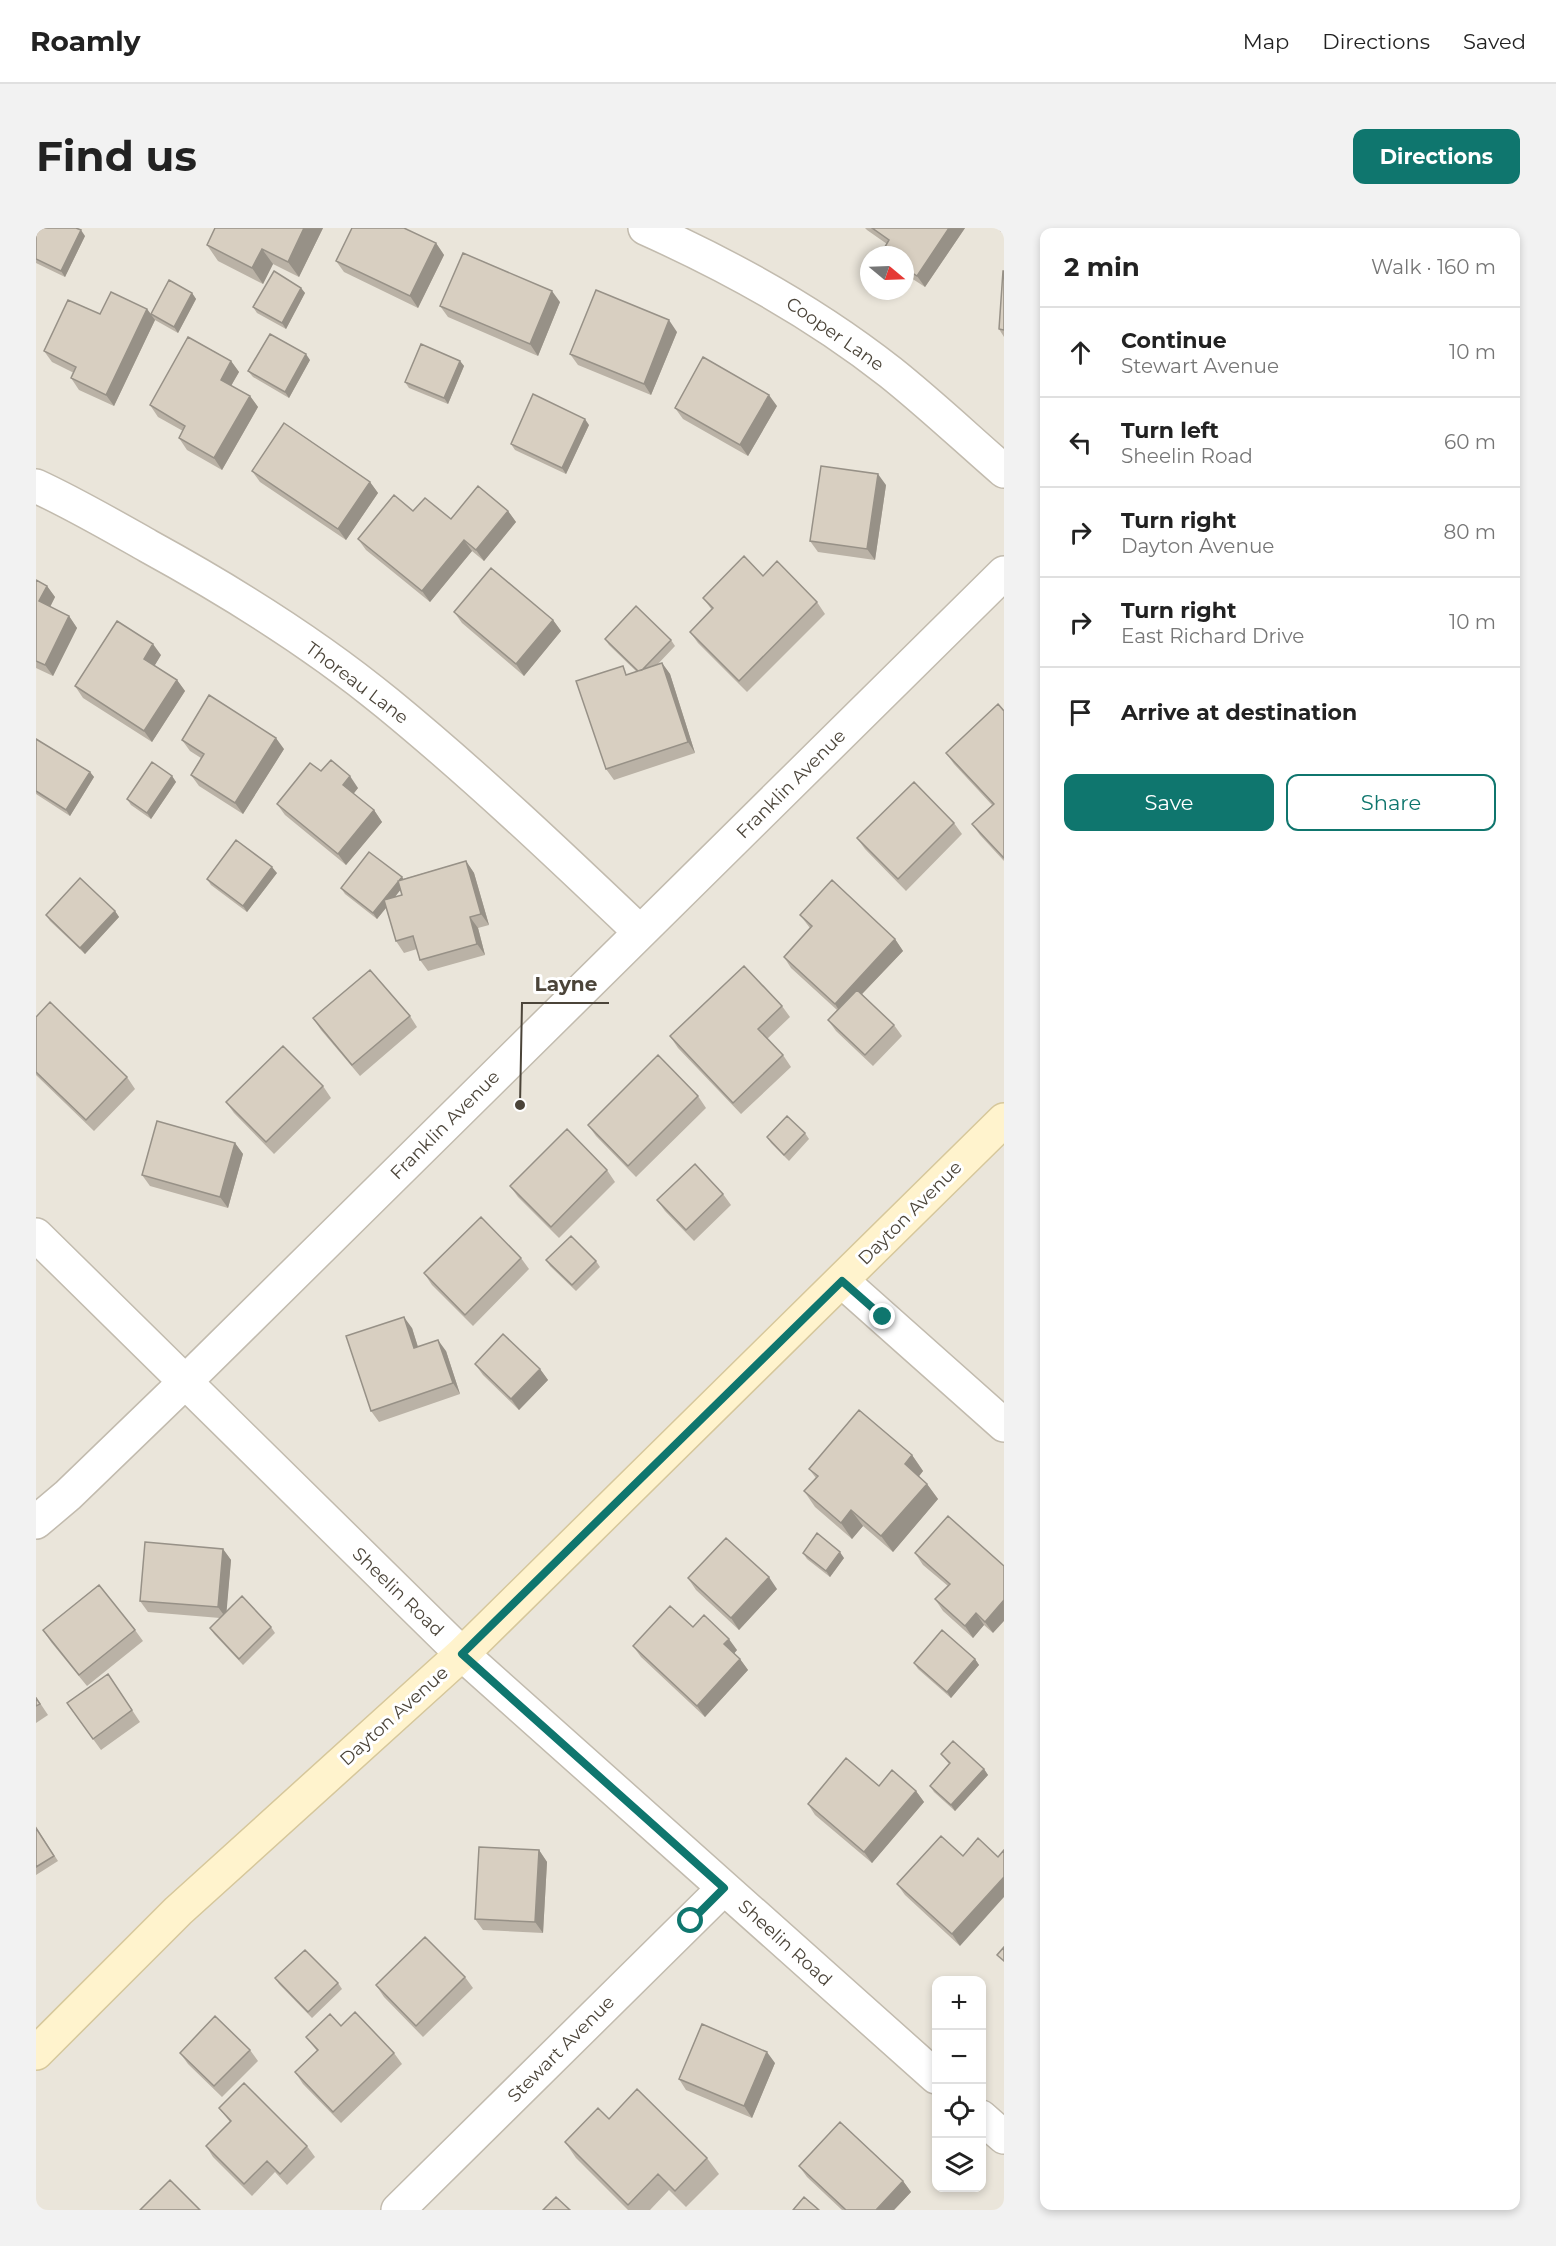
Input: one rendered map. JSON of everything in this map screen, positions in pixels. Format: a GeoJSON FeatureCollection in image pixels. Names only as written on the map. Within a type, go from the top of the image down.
{"type":"FeatureCollection","features":[{"type":"Feature","properties":{"kind":"main road","name":"Dayton Avenue"},"geometry":{"type":"LineString","coordinates":[[36,2053],[178,1911],[462,1654],[1004,1120]]}},
{"type":"Feature","properties":{"kind":"street","name":"Cooper Lane"},"geometry":{"type":"LineString","coordinates":[[645,228],[774,292],[819,321],[890,372],[1004,471]]}},
{"type":"Feature","properties":{"kind":"street","name":"Thoreau Lane"},"geometry":{"type":"LineString","coordinates":[[36,486],[66,500],[185,566],[263,614],[338,665],[386,702],[479,781],[640,932]]}},
{"type":"Feature","properties":{"kind":"street","name":"Franklin Avenue"},"geometry":{"type":"LineString","coordinates":[[36,1522],[68,1495],[184,1383],[1004,573]]}},
{"type":"Feature","properties":{"kind":"street","name":"Sheelin Road"},"geometry":{"type":"LineString","coordinates":[[36,1235],[462,1654],[932,2073]]}},
{"type":"Feature","properties":{"kind":"street"},"geometry":{"type":"LineString","coordinates":[[842,1281],[1004,1425]]}},
{"type":"Feature","properties":{"kind":"street","name":"Stewart Avenue"},"geometry":{"type":"LineString","coordinates":[[398,2210],[724,1888]]}},
{"type":"Feature","properties":{"kind":"street"},"geometry":{"type":"LineString","coordinates":[[986,2122],[1004,2138]]}},
{"type":"Feature","properties":{"kind":"shaded area"},"geometry":{"type":"Polygon","coordinates":[[[36,228],[1004,228],[1004,2210],[36,2210],[36,228]]]}},
{"type":"Feature","properties":{"kind":"building"},"geometry":{"type":"Polygon","coordinates":[[[36,228],[81,230],[61,271],[36,259],[36,228]]]}},
{"type":"Feature","properties":{"kind":"building"},"geometry":{"type":"Polygon","coordinates":[[[215,228],[304,228],[288,262],[262,249],[252,268],[207,245],[215,228]]]}},
{"type":"Feature","properties":{"kind":"building"},"geometry":{"type":"Polygon","coordinates":[[[352,228],[404,228],[436,243],[410,296],[336,261],[352,228]]]}},
{"type":"Feature","properties":{"kind":"building"},"geometry":{"type":"Polygon","coordinates":[[[872,228],[949,228],[917,276],[914,274],[914,246],[886,246],[889,240],[872,228]]]}},
{"type":"Feature","properties":{"kind":"building"},"geometry":{"type":"Polygon","coordinates":[[[463,253],[552,291],[530,344],[440,306],[463,253]]]}},
{"type":"Feature","properties":{"kind":"building"},"geometry":{"type":"Polygon","coordinates":[[[274,271],[301,288],[282,323],[253,307],[274,271]]]}},
{"type":"Feature","properties":{"kind":"building"},"geometry":{"type":"Polygon","coordinates":[[[1004,271],[1004,330],[999,329],[1004,271]]]}},
{"type":"Feature","properties":{"kind":"building"},"geometry":{"type":"Polygon","coordinates":[[[169,280],[192,293],[174,327],[151,314],[169,280]]]}},
{"type":"Feature","properties":{"kind":"building"},"geometry":{"type":"Polygon","coordinates":[[[596,290],[669,320],[644,384],[570,354],[596,290]]]}},
{"type":"Feature","properties":{"kind":"building"},"geometry":{"type":"Polygon","coordinates":[[[111,292],[147,309],[106,395],[71,378],[76,367],[44,351],[68,300],[100,314],[111,292]]]}},
{"type":"Feature","properties":{"kind":"building"},"geometry":{"type":"Polygon","coordinates":[[[270,334],[306,354],[285,392],[248,371],[270,334]]]}},
{"type":"Feature","properties":{"kind":"building"},"geometry":{"type":"Polygon","coordinates":[[[188,337],[231,361],[221,380],[250,396],[214,458],[179,438],[185,426],[150,405],[188,337]]]}},
{"type":"Feature","properties":{"kind":"building"},"geometry":{"type":"Polygon","coordinates":[[[421,344],[460,361],[444,398],[405,382],[421,344]]]}},
{"type":"Feature","properties":{"kind":"building"},"geometry":{"type":"Polygon","coordinates":[[[703,357],[769,395],[740,445],[675,408],[703,357]]]}},
{"type":"Feature","properties":{"kind":"building"},"geometry":{"type":"Polygon","coordinates":[[[533,394],[585,419],[562,468],[511,444],[533,394]]]}},
{"type":"Feature","properties":{"kind":"building"},"geometry":{"type":"Polygon","coordinates":[[[284,423],[370,482],[338,529],[252,471],[284,423]]]}},
{"type":"Feature","properties":{"kind":"building"},"geometry":{"type":"Polygon","coordinates":[[[821,466],[878,474],[867,549],[810,541],[821,466]]]}},
{"type":"Feature","properties":{"kind":"building"},"geometry":{"type":"Polygon","coordinates":[[[478,486],[508,511],[476,550],[464,540],[422,591],[358,539],[394,495],[413,511],[425,498],[451,519],[478,486]]]}},
{"type":"Feature","properties":{"kind":"building"},"geometry":{"type":"Polygon","coordinates":[[[744,556],[763,576],[777,561],[817,602],[739,681],[690,632],[713,608],[703,598],[744,556]]]}},
{"type":"Feature","properties":{"kind":"building"},"geometry":{"type":"Polygon","coordinates":[[[491,568],[553,620],[516,664],[454,612],[491,568]]]}},
{"type":"Feature","properties":{"kind":"building"},"geometry":{"type":"Polygon","coordinates":[[[36,580],[47,586],[39,601],[69,616],[45,665],[36,661],[36,580]]]}},
{"type":"Feature","properties":{"kind":"building"},"geometry":{"type":"Polygon","coordinates":[[[636,606],[671,640],[642,670],[638,671],[605,639],[636,606]]]}},
{"type":"Feature","properties":{"kind":"building"},"geometry":{"type":"Polygon","coordinates":[[[117,621],[153,644],[144,659],[177,680],[144,731],[75,686],[117,621]]]}},
{"type":"Feature","properties":{"kind":"building"},"geometry":{"type":"Polygon","coordinates":[[[662,663],[688,742],[606,769],[576,681],[623,666],[626,675],[662,663]]]}},
{"type":"Feature","properties":{"kind":"building"},"geometry":{"type":"Polygon","coordinates":[[[209,695],[276,738],[235,803],[191,775],[204,754],[182,740],[209,695]]]}},
{"type":"Feature","properties":{"kind":"building"},"geometry":{"type":"Polygon","coordinates":[[[998,704],[1004,711],[1004,858],[972,824],[994,804],[946,753],[998,704]]]}},
{"type":"Feature","properties":{"kind":"building"},"geometry":{"type":"Polygon","coordinates":[[[36,739],[90,772],[66,810],[36,791],[36,739]]]}},
{"type":"Feature","properties":{"kind":"building"},"geometry":{"type":"Polygon","coordinates":[[[331,760],[350,776],[343,785],[374,810],[338,854],[277,804],[310,763],[321,771],[331,760]]]}},
{"type":"Feature","properties":{"kind":"building"},"geometry":{"type":"Polygon","coordinates":[[[152,762],[172,776],[147,813],[127,799],[152,762]]]}},
{"type":"Feature","properties":{"kind":"building"},"geometry":{"type":"Polygon","coordinates":[[[914,782],[954,823],[898,879],[857,838],[914,782]]]}},
{"type":"Feature","properties":{"kind":"building"},"geometry":{"type":"Polygon","coordinates":[[[236,840],[272,867],[243,906],[207,879],[236,840]]]}},
{"type":"Feature","properties":{"kind":"building"},"geometry":{"type":"Polygon","coordinates":[[[369,852],[402,877],[373,913],[341,888],[369,852]]]}},
{"type":"Feature","properties":{"kind":"building"},"geometry":{"type":"Polygon","coordinates":[[[466,861],[481,914],[470,917],[477,944],[420,960],[413,936],[396,941],[384,900],[402,895],[398,881],[466,861]]]}},
{"type":"Feature","properties":{"kind":"building"},"geometry":{"type":"Polygon","coordinates":[[[80,878],[115,911],[80,948],[46,915],[80,878]]]}},
{"type":"Feature","properties":{"kind":"building"},"geometry":{"type":"Polygon","coordinates":[[[832,880],[895,939],[835,1004],[784,957],[812,926],[800,915],[832,880]]]}},
{"type":"Feature","properties":{"kind":"building"},"geometry":{"type":"Polygon","coordinates":[[[744,966],[782,1006],[758,1029],[783,1055],[733,1103],[670,1036],[744,966]]]}},
{"type":"Feature","properties":{"kind":"building"},"geometry":{"type":"Polygon","coordinates":[[[370,970],[410,1016],[352,1065],[313,1018],[370,970]]]}},
{"type":"Feature","properties":{"kind":"building"},"geometry":{"type":"Polygon","coordinates":[[[857,990],[894,1025],[865,1055],[828,1020],[857,990]]]}},
{"type":"Feature","properties":{"kind":"building"},"geometry":{"type":"Polygon","coordinates":[[[50,1002],[127,1077],[86,1120],[36,1072],[36,1017],[50,1002]]]}},
{"type":"Feature","properties":{"kind":"building"},"geometry":{"type":"Polygon","coordinates":[[[283,1046],[323,1086],[266,1142],[226,1102],[283,1046]]]}},
{"type":"Feature","properties":{"kind":"building"},"geometry":{"type":"Polygon","coordinates":[[[658,1055],[698,1096],[628,1166],[588,1125],[658,1055]]]}},
{"type":"Feature","properties":{"kind":"building"},"geometry":{"type":"Polygon","coordinates":[[[787,1116],[805,1133],[784,1155],[767,1137],[787,1116]]]}},
{"type":"Feature","properties":{"kind":"building"},"geometry":{"type":"Polygon","coordinates":[[[157,1121],[235,1143],[220,1197],[142,1175],[157,1121]]]}},
{"type":"Feature","properties":{"kind":"building"},"geometry":{"type":"Polygon","coordinates":[[[567,1129],[607,1170],[551,1227],[510,1186],[567,1129]]]}},
{"type":"Feature","properties":{"kind":"building"},"geometry":{"type":"Polygon","coordinates":[[[695,1164],[723,1194],[686,1230],[657,1200],[695,1164]]]}},
{"type":"Feature","properties":{"kind":"building"},"geometry":{"type":"Polygon","coordinates":[[[481,1217],[521,1258],[465,1315],[424,1273],[481,1217]]]}},
{"type":"Feature","properties":{"kind":"building"},"geometry":{"type":"Polygon","coordinates":[[[571,1236],[596,1261],[572,1285],[546,1260],[571,1236]]]}},
{"type":"Feature","properties":{"kind":"building"},"geometry":{"type":"Polygon","coordinates":[[[404,1317],[414,1348],[438,1340],[453,1383],[371,1411],[346,1336],[404,1317]]]}},
{"type":"Feature","properties":{"kind":"building"},"geometry":{"type":"Polygon","coordinates":[[[503,1334],[540,1369],[511,1399],[475,1364],[503,1334]]]}},
{"type":"Feature","properties":{"kind":"building"},"geometry":{"type":"Polygon","coordinates":[[[859,1410],[912,1455],[905,1464],[927,1484],[881,1536],[851,1510],[841,1523],[804,1491],[818,1476],[809,1469],[859,1410]]]}},
{"type":"Feature","properties":{"kind":"building"},"geometry":{"type":"Polygon","coordinates":[[[948,1516],[1004,1566],[1004,1600],[985,1622],[976,1613],[965,1626],[935,1599],[950,1584],[915,1553],[948,1516]]]}},
{"type":"Feature","properties":{"kind":"building"},"geometry":{"type":"Polygon","coordinates":[[[817,1533],[840,1552],[826,1571],[803,1553],[817,1533]]]}},
{"type":"Feature","properties":{"kind":"building"},"geometry":{"type":"Polygon","coordinates":[[[726,1538],[769,1577],[731,1618],[688,1578],[726,1538]]]}},
{"type":"Feature","properties":{"kind":"building"},"geometry":{"type":"Polygon","coordinates":[[[145,1542],[223,1549],[218,1607],[140,1601],[145,1542]]]}},
{"type":"Feature","properties":{"kind":"building"},"geometry":{"type":"Polygon","coordinates":[[[99,1585],[135,1630],[79,1675],[43,1630],[99,1585]]]}},
{"type":"Feature","properties":{"kind":"building"},"geometry":{"type":"Polygon","coordinates":[[[242,1596],[271,1627],[239,1659],[210,1628],[242,1596]]]}},
{"type":"Feature","properties":{"kind":"building"},"geometry":{"type":"Polygon","coordinates":[[[670,1606],[693,1627],[704,1615],[729,1639],[724,1644],[740,1659],[697,1706],[633,1646],[670,1606]]]}},
{"type":"Feature","properties":{"kind":"building"},"geometry":{"type":"Polygon","coordinates":[[[942,1630],[975,1659],[947,1692],[914,1663],[942,1630]]]}},
{"type":"Feature","properties":{"kind":"building"},"geometry":{"type":"Polygon","coordinates":[[[108,1674],[132,1710],[93,1739],[67,1703],[108,1674]]]}},
{"type":"Feature","properties":{"kind":"building"},"geometry":{"type":"Polygon","coordinates":[[[953,1741],[984,1769],[951,1805],[930,1786],[950,1763],[941,1754],[953,1741]]]}},
{"type":"Feature","properties":{"kind":"building"},"geometry":{"type":"Polygon","coordinates":[[[846,1758],[879,1786],[892,1770],[916,1791],[864,1852],[808,1804],[846,1758]]]}},
{"type":"Feature","properties":{"kind":"building"},"geometry":{"type":"Polygon","coordinates":[[[36,1828],[54,1856],[36,1867],[36,1828]]]}},
{"type":"Feature","properties":{"kind":"building"},"geometry":{"type":"Polygon","coordinates":[[[941,1836],[963,1856],[978,1838],[998,1857],[1004,1850],[1004,1877],[952,1934],[897,1884],[941,1836]]]}},
{"type":"Feature","properties":{"kind":"building"},"geometry":{"type":"Polygon","coordinates":[[[479,1847],[539,1850],[535,1922],[475,1919],[479,1847]]]}},
{"type":"Feature","properties":{"kind":"building"},"geometry":{"type":"Polygon","coordinates":[[[425,1937],[465,1977],[416,2026],[376,1985],[425,1937]]]}},
{"type":"Feature","properties":{"kind":"building"},"geometry":{"type":"Polygon","coordinates":[[[1004,1947],[1004,1961],[997,1955],[1004,1947]]]}},
{"type":"Feature","properties":{"kind":"building"},"geometry":{"type":"Polygon","coordinates":[[[305,1950],[338,1983],[308,2012],[275,1978],[305,1950]]]}},
{"type":"Feature","properties":{"kind":"building"},"geometry":{"type":"Polygon","coordinates":[[[355,2012],[394,2053],[333,2112],[295,2072],[318,2050],[306,2037],[330,2014],[341,2026],[355,2012]]]}},
{"type":"Feature","properties":{"kind":"building"},"geometry":{"type":"Polygon","coordinates":[[[215,2016],[250,2050],[214,2086],[180,2053],[215,2016]]]}},
{"type":"Feature","properties":{"kind":"building"},"geometry":{"type":"Polygon","coordinates":[[[702,2024],[767,2052],[744,2106],[679,2079],[702,2024]]]}},
{"type":"Feature","properties":{"kind":"building"},"geometry":{"type":"Polygon","coordinates":[[[244,2083],[307,2146],[280,2174],[267,2161],[244,2184],[206,2146],[231,2121],[219,2108],[244,2083]]]}},
{"type":"Feature","properties":{"kind":"building"},"geometry":{"type":"Polygon","coordinates":[[[637,2089],[707,2158],[675,2191],[658,2174],[628,2205],[565,2142],[598,2108],[609,2119],[637,2089]]]}},
{"type":"Feature","properties":{"kind":"building"},"geometry":{"type":"Polygon","coordinates":[[[840,2122],[903,2181],[876,2210],[846,2210],[799,2166],[840,2122]]]}},
{"type":"Feature","properties":{"kind":"building"},"geometry":{"type":"Polygon","coordinates":[[[170,2180],[200,2210],[140,2210],[170,2180]]]}},
{"type":"Feature","properties":{"kind":"building"},"geometry":{"type":"Polygon","coordinates":[[[556,2197],[570,2210],[543,2210],[556,2197]]]}},
{"type":"Feature","properties":{"kind":"building"},"geometry":{"type":"Polygon","coordinates":[[[804,2197],[819,2210],[793,2210],[804,2197]]]}},
{"type":"Feature","properties":{"kind":"place","name":"Layne"},"geometry":{"type":"Point","coordinates":[520,1105]}},
{"type":"Feature","properties":{"kind":"route"},"geometry":{"type":"LineString","coordinates":[[691,1921],[724,1888],[462,1654],[842,1281],[883,1317]]}}]}
